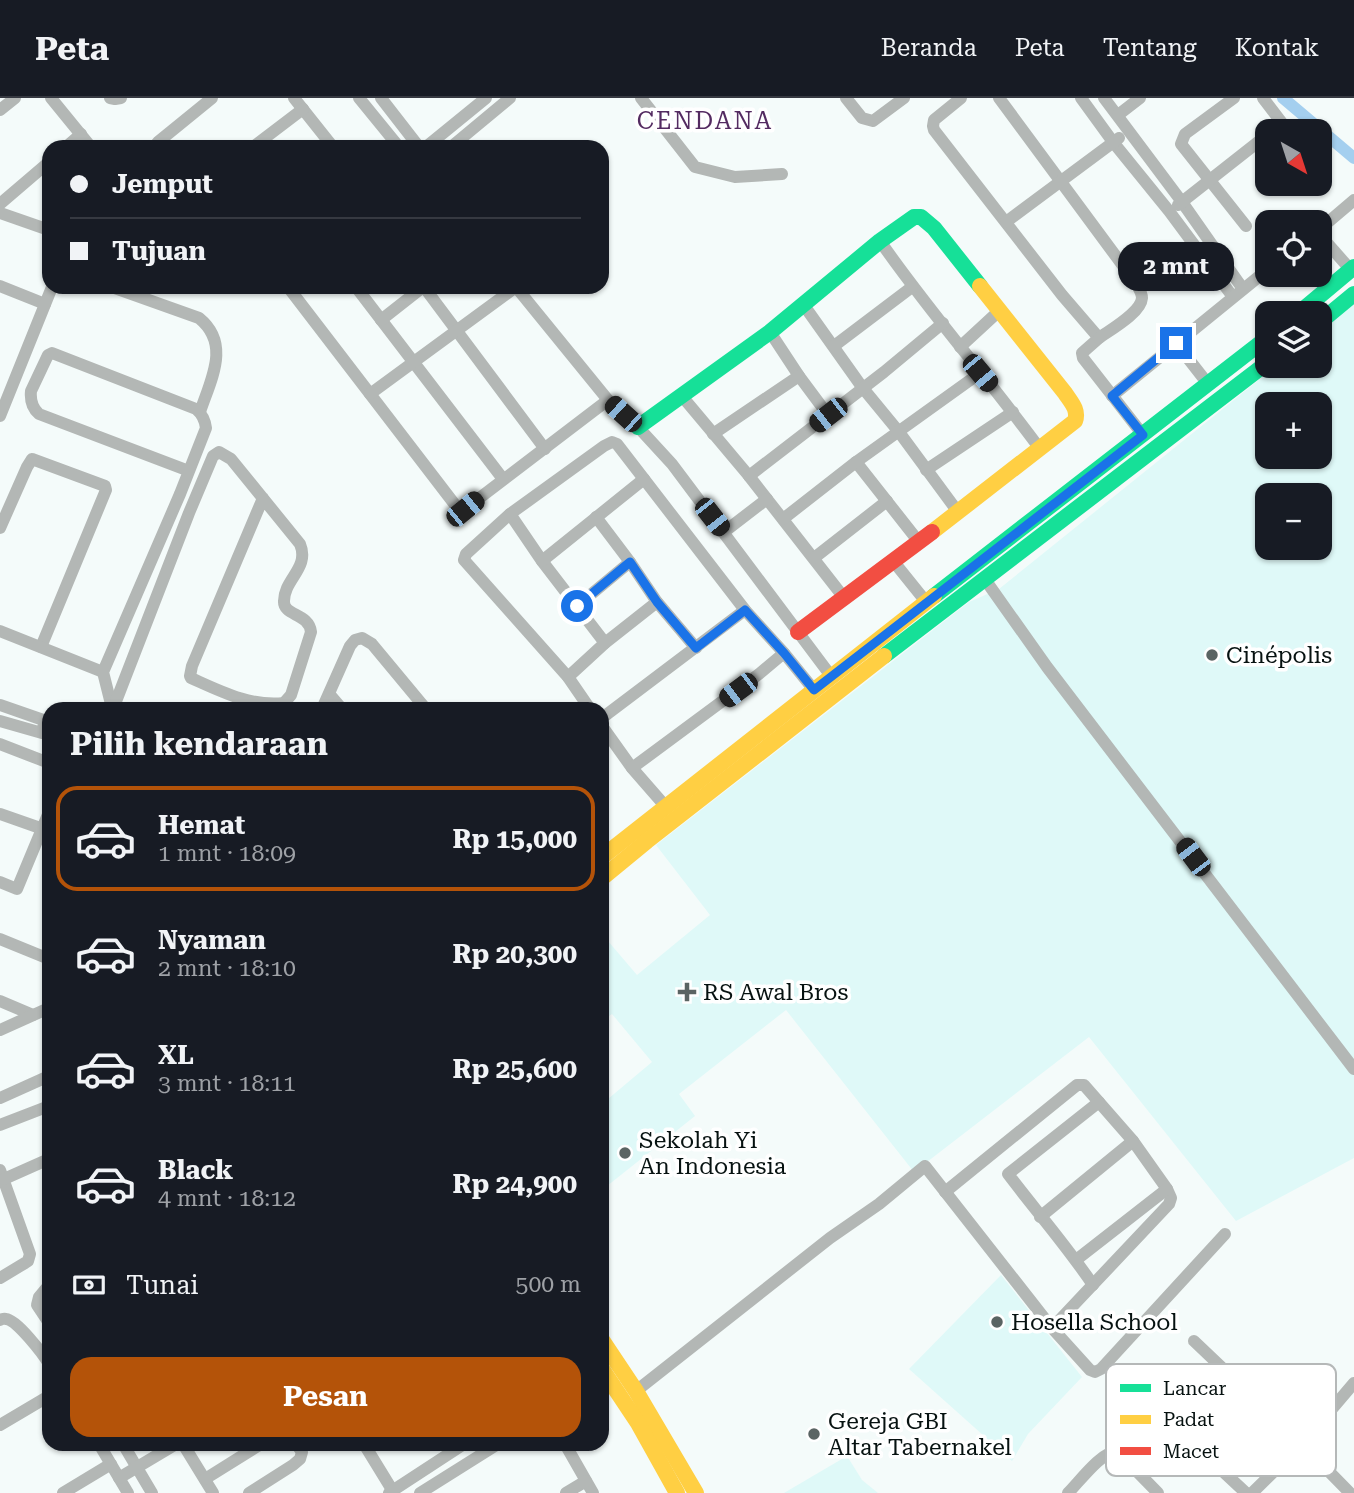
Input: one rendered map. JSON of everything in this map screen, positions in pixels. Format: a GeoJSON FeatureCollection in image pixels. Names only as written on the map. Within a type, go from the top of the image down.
{"type":"FeatureCollection","features":[{"type":"Feature","properties":{"kind":"main road"},"geometry":{"type":"LineString","coordinates":[[638,427],[770,332],[880,241],[914,217],[921,218],[934,228],[1065,393],[1076,409],[1075,421],[894,562],[798,632]]}},
{"type":"Feature","properties":{"kind":"main road"},"geometry":{"type":"LineString","coordinates":[[1313,301],[1352,268]]}},
{"type":"Feature","properties":{"kind":"main road"},"geometry":{"type":"LineString","coordinates":[[1332,312],[1354,293]]}},
{"type":"Feature","properties":{"kind":"main road"},"geometry":{"type":"LineString","coordinates":[[609,872],[779,729],[814,690],[831,676],[1255,347]]}},
{"type":"Feature","properties":{"kind":"main road"},"geometry":{"type":"LineString","coordinates":[[609,852],[666,807],[779,729],[824,702],[1255,372]]}},
{"type":"Feature","properties":{"kind":"main road"},"geometry":{"type":"LineString","coordinates":[[609,1350],[696,1493]]}},
{"type":"Feature","properties":{"kind":"main road"},"geometry":{"type":"LineString","coordinates":[[609,1383],[638,1423],[677,1493]]}},
{"type":"Feature","properties":{"kind":"street"},"geometry":{"type":"LineString","coordinates":[[0,110],[15,98]]}},
{"type":"Feature","properties":{"kind":"street"},"geometry":{"type":"LineString","coordinates":[[51,98],[86,140]]}},
{"type":"Feature","properties":{"kind":"street"},"geometry":{"type":"LineString","coordinates":[[110,98],[121,98]]}},
{"type":"Feature","properties":{"kind":"street"},"geometry":{"type":"LineString","coordinates":[[160,140],[212,98]]}},
{"type":"Feature","properties":{"kind":"street"},"geometry":{"type":"LineString","coordinates":[[293,98],[324,140]]}},
{"type":"Feature","properties":{"kind":"street"},"geometry":{"type":"LineString","coordinates":[[359,98],[393,140]]}},
{"type":"Feature","properties":{"kind":"street"},"geometry":{"type":"LineString","coordinates":[[382,98],[414,140]]}},
{"type":"Feature","properties":{"kind":"street"},"geometry":{"type":"LineString","coordinates":[[435,140],[486,98]]}},
{"type":"Feature","properties":{"kind":"street"},"geometry":{"type":"LineString","coordinates":[[459,140],[510,98]]}},
{"type":"Feature","properties":{"kind":"street"},"geometry":{"type":"LineString","coordinates":[[641,98],[695,167],[735,177],[782,174]]}},
{"type":"Feature","properties":{"kind":"street"},"geometry":{"type":"LineString","coordinates":[[846,98],[862,118],[873,121],[904,98]]}},
{"type":"Feature","properties":{"kind":"street"},"geometry":{"type":"LineString","coordinates":[[961,98],[934,120],[934,130],[1098,338]]}},
{"type":"Feature","properties":{"kind":"street"},"geometry":{"type":"LineString","coordinates":[[999,98],[1142,294],[1140,305],[1133,314],[1098,338],[1082,353],[1083,358],[1143,435]]}},
{"type":"Feature","properties":{"kind":"street"},"geometry":{"type":"LineString","coordinates":[[1081,98],[1113,142],[1238,293]]}},
{"type":"Feature","properties":{"kind":"street"},"geometry":{"type":"LineString","coordinates":[[1104,98],[1182,202],[1238,293]]}},
{"type":"Feature","properties":{"kind":"street"},"geometry":{"type":"LineString","coordinates":[[1118,115],[1140,98]]}},
{"type":"Feature","properties":{"kind":"street"},"geometry":{"type":"LineString","coordinates":[[1234,98],[1185,134],[1181,144],[1246,226]]}},
{"type":"Feature","properties":{"kind":"street"},"geometry":{"type":"LineString","coordinates":[[1263,98],[1285,119]]}},
{"type":"Feature","properties":{"kind":"street"},"geometry":{"type":"LineString","coordinates":[[262,140],[303,109]]}},
{"type":"Feature","properties":{"kind":"street"},"geometry":{"type":"LineString","coordinates":[[1006,222],[1128,131]]}},
{"type":"Feature","properties":{"kind":"street"},"geometry":{"type":"LineString","coordinates":[[74,140],[81,134]]}},
{"type":"Feature","properties":{"kind":"street"},"geometry":{"type":"LineString","coordinates":[[1169,211],[1255,147]]}},
{"type":"Feature","properties":{"kind":"street"},"geometry":{"type":"LineString","coordinates":[[0,204],[42,168]]}},
{"type":"Feature","properties":{"kind":"street"},"geometry":{"type":"LineString","coordinates":[[1332,219],[1354,200]]}},
{"type":"Feature","properties":{"kind":"street"},"geometry":{"type":"LineString","coordinates":[[0,213],[42,228]]}},
{"type":"Feature","properties":{"kind":"street"},"geometry":{"type":"LineString","coordinates":[[880,241],[912,287],[1040,449]]}},
{"type":"Feature","properties":{"kind":"street"},"geometry":{"type":"LineString","coordinates":[[1332,247],[1352,268]]}},
{"type":"Feature","properties":{"kind":"street"},"geometry":{"type":"LineString","coordinates":[[1112,396],[1255,280]]}},
{"type":"Feature","properties":{"kind":"street"},"geometry":{"type":"LineString","coordinates":[[0,286],[45,304]]}},
{"type":"Feature","properties":{"kind":"street"},"geometry":{"type":"LineString","coordinates":[[834,346],[912,287]]}},
{"type":"Feature","properties":{"kind":"street"},"geometry":{"type":"LineString","coordinates":[[0,416],[49,294]]}},
{"type":"Feature","properties":{"kind":"street"},"geometry":{"type":"LineString","coordinates":[[132,294],[199,318],[209,326],[217,345],[215,365],[200,412]]}},
{"type":"Feature","properties":{"kind":"street"},"geometry":{"type":"LineString","coordinates":[[293,294],[457,509],[465,509],[608,400]]}},
{"type":"Feature","properties":{"kind":"street"},"geometry":{"type":"LineString","coordinates":[[361,294],[503,479]]}},
{"type":"Feature","properties":{"kind":"street"},"geometry":{"type":"LineString","coordinates":[[381,320],[415,294]]}},
{"type":"Feature","properties":{"kind":"street"},"geometry":{"type":"LineString","coordinates":[[429,294],[545,449]]}},
{"type":"Feature","properties":{"kind":"street"},"geometry":{"type":"LineString","coordinates":[[370,394],[507,294]]}},
{"type":"Feature","properties":{"kind":"street"},"geometry":{"type":"LineString","coordinates":[[522,294],[608,400],[673,464],[831,676]]}},
{"type":"Feature","properties":{"kind":"street"},"geometry":{"type":"LineString","coordinates":[[803,304],[958,512]]}},
{"type":"Feature","properties":{"kind":"street"},"geometry":{"type":"LineString","coordinates":[[960,347],[999,311]]}},
{"type":"Feature","properties":{"kind":"street"},"geometry":{"type":"LineString","coordinates":[[749,475],[884,372],[943,323]]}},
{"type":"Feature","properties":{"kind":"street"},"geometry":{"type":"LineString","coordinates":[[770,332],[828,415]]}},
{"type":"Feature","properties":{"kind":"street"},"geometry":{"type":"LineString","coordinates":[[1176,343],[1208,384]]}},
{"type":"Feature","properties":{"kind":"street"},"geometry":{"type":"LineString","coordinates":[[111,702],[103,672],[189,471],[206,428],[205,421],[195,409],[52,353],[48,355],[31,391],[34,410],[189,471]]}},
{"type":"Feature","properties":{"kind":"street"},"geometry":{"type":"LineString","coordinates":[[783,519],[980,373]]}},
{"type":"Feature","properties":{"kind":"street"},"geometry":{"type":"LineString","coordinates":[[713,434],[799,376]]}},
{"type":"Feature","properties":{"kind":"street"},"geometry":{"type":"LineString","coordinates":[[681,396],[749,475],[845,598]]}},
{"type":"Feature","properties":{"kind":"street"},"geometry":{"type":"LineString","coordinates":[[926,470],[1013,412]]}},
{"type":"Feature","properties":{"kind":"street"},"geometry":{"type":"LineString","coordinates":[[585,702],[568,677],[464,560],[466,554],[510,514],[610,442],[617,444],[745,610],[814,690]]}},
{"type":"Feature","properties":{"kind":"street"},"geometry":{"type":"LineString","coordinates":[[116,702],[189,513],[213,457],[219,452],[231,459],[300,544],[303,552],[303,559],[284,596],[284,604],[285,608],[307,621],[311,632],[291,695],[285,702]]}},
{"type":"Feature","properties":{"kind":"street"},"geometry":{"type":"LineString","coordinates":[[0,528],[32,459],[104,486],[106,490],[41,647]]}},
{"type":"Feature","properties":{"kind":"street"},"geometry":{"type":"LineString","coordinates":[[856,463],[919,542]]}},
{"type":"Feature","properties":{"kind":"street"},"geometry":{"type":"LineString","coordinates":[[542,561],[644,479]]}},
{"type":"Feature","properties":{"kind":"street"},"geometry":{"type":"LineString","coordinates":[[233,702],[190,676],[263,498]]}},
{"type":"Feature","properties":{"kind":"street"},"geometry":{"type":"LineString","coordinates":[[724,532],[767,499]]}},
{"type":"Feature","properties":{"kind":"street"},"geometry":{"type":"LineString","coordinates":[[814,558],[887,501]]}},
{"type":"Feature","properties":{"kind":"street"},"geometry":{"type":"LineString","coordinates":[[510,514],[542,561],[605,643]]}},
{"type":"Feature","properties":{"kind":"street"},"geometry":{"type":"LineString","coordinates":[[596,517],[657,602],[696,648]]}},
{"type":"Feature","properties":{"kind":"street"},"geometry":{"type":"LineString","coordinates":[[577,606],[630,562]]}},
{"type":"Feature","properties":{"kind":"street"},"geometry":{"type":"LineString","coordinates":[[894,562],[927,603]]}},
{"type":"Feature","properties":{"kind":"street"},"geometry":{"type":"LineString","coordinates":[[984,578],[1047,667],[1354,1069]]}},
{"type":"Feature","properties":{"kind":"street"},"geometry":{"type":"LineString","coordinates":[[568,677],[605,643],[657,602]]}},
{"type":"Feature","properties":{"kind":"street"},"geometry":{"type":"LineString","coordinates":[[609,713],[745,610]]}},
{"type":"Feature","properties":{"kind":"street"},"geometry":{"type":"LineString","coordinates":[[0,631],[103,672]]}},
{"type":"Feature","properties":{"kind":"street"},"geometry":{"type":"LineString","coordinates":[[326,702],[350,646],[355,640],[362,638],[372,644],[420,702]]}},
{"type":"Feature","properties":{"kind":"street"},"geometry":{"type":"LineString","coordinates":[[632,768],[784,653]]}},
{"type":"Feature","properties":{"kind":"street"},"geometry":{"type":"LineString","coordinates":[[330,695],[336,702]]}},
{"type":"Feature","properties":{"kind":"street"},"geometry":{"type":"LineString","coordinates":[[0,705],[42,726]]}},
{"type":"Feature","properties":{"kind":"street"},"geometry":{"type":"LineString","coordinates":[[0,721],[42,727]]}},
{"type":"Feature","properties":{"kind":"street"},"geometry":{"type":"LineString","coordinates":[[609,736],[632,768],[666,807]]}},
{"type":"Feature","properties":{"kind":"street"},"geometry":{"type":"LineString","coordinates":[[0,744],[42,760]]}},
{"type":"Feature","properties":{"kind":"street"},"geometry":{"type":"LineString","coordinates":[[0,814],[42,829]]}},
{"type":"Feature","properties":{"kind":"street"},"geometry":{"type":"LineString","coordinates":[[0,882],[17,889],[42,831]]}},
{"type":"Feature","properties":{"kind":"street"},"geometry":{"type":"LineString","coordinates":[[0,939],[42,956]]}},
{"type":"Feature","properties":{"kind":"street"},"geometry":{"type":"LineString","coordinates":[[0,1001],[33,1015]]}},
{"type":"Feature","properties":{"kind":"street"},"geometry":{"type":"LineString","coordinates":[[0,1030],[42,1011]]}},
{"type":"Feature","properties":{"kind":"street"},"geometry":{"type":"LineString","coordinates":[[0,1098],[42,1079]]}},
{"type":"Feature","properties":{"kind":"street"},"geometry":{"type":"LineString","coordinates":[[945,1192],[1077,1085],[1084,1085],[1133,1141],[1167,1188],[1171,1198],[1169,1204],[1052,1328]]}},
{"type":"Feature","properties":{"kind":"street"},"geometry":{"type":"LineString","coordinates":[[1093,1285],[1008,1174],[1098,1102]]}},
{"type":"Feature","properties":{"kind":"street"},"geometry":{"type":"LineString","coordinates":[[0,1125],[42,1109]]}},
{"type":"Feature","properties":{"kind":"street"},"geometry":{"type":"LineString","coordinates":[[1040,1217],[1133,1141]]}},
{"type":"Feature","properties":{"kind":"street"},"geometry":{"type":"LineString","coordinates":[[0,1278],[28,1261],[30,1254],[2,1174],[42,1161]]}},
{"type":"Feature","properties":{"kind":"street"},"geometry":{"type":"LineString","coordinates":[[636,1391],[925,1166],[1052,1328],[1090,1370],[1101,1370],[1106,1365]]}},
{"type":"Feature","properties":{"kind":"street"},"geometry":{"type":"LineString","coordinates":[[1076,1260],[1167,1188]]}},
{"type":"Feature","properties":{"kind":"street"},"geometry":{"type":"LineString","coordinates":[[1107,1364],[1226,1234]]}},
{"type":"Feature","properties":{"kind":"street"},"geometry":{"type":"LineString","coordinates":[[42,1293],[37,1305],[42,1312]]}},
{"type":"Feature","properties":{"kind":"street"},"geometry":{"type":"LineString","coordinates":[[0,1320],[5,1318],[13,1322],[42,1352]]}},
{"type":"Feature","properties":{"kind":"street"},"geometry":{"type":"LineString","coordinates":[[1194,1341],[1218,1364]]}},
{"type":"Feature","properties":{"kind":"street"},"geometry":{"type":"LineString","coordinates":[[1336,1404],[1354,1383]]}},
{"type":"Feature","properties":{"kind":"street"},"geometry":{"type":"LineString","coordinates":[[1343,1396],[1354,1407]]}},
{"type":"Feature","properties":{"kind":"street"},"geometry":{"type":"LineString","coordinates":[[0,1425],[42,1400]]}},
{"type":"Feature","properties":{"kind":"street"},"geometry":{"type":"LineString","coordinates":[[103,1451],[128,1493]]}},
{"type":"Feature","properties":{"kind":"street"},"geometry":{"type":"LineString","coordinates":[[127,1451],[152,1493]]}},
{"type":"Feature","properties":{"kind":"street"},"geometry":{"type":"LineString","coordinates":[[119,1478],[164,1451]]}},
{"type":"Feature","properties":{"kind":"street"},"geometry":{"type":"LineString","coordinates":[[187,1451],[213,1493]]}},
{"type":"Feature","properties":{"kind":"street"},"geometry":{"type":"LineString","coordinates":[[205,1479],[250,1451]]}},
{"type":"Feature","properties":{"kind":"street"},"geometry":{"type":"LineString","coordinates":[[249,1493],[298,1461],[301,1451]]}},
{"type":"Feature","properties":{"kind":"street"},"geometry":{"type":"LineString","coordinates":[[368,1451],[392,1492],[454,1451]]}},
{"type":"Feature","properties":{"kind":"street"},"geometry":{"type":"LineString","coordinates":[[420,1493],[487,1451]]}},
{"type":"Feature","properties":{"kind":"street"},"geometry":{"type":"LineString","coordinates":[[569,1451],[593,1493]]}},
{"type":"Feature","properties":{"kind":"street"},"geometry":{"type":"LineString","coordinates":[[1068,1493],[1106,1455]]}},
{"type":"Feature","properties":{"kind":"street"},"geometry":{"type":"LineString","coordinates":[[63,1493],[111,1464]]}},
{"type":"Feature","properties":{"kind":"street"},"geometry":{"type":"LineString","coordinates":[[1138,1476],[1151,1491]]}},
{"type":"Feature","properties":{"kind":"street"},"geometry":{"type":"LineString","coordinates":[[1228,1476],[1246,1493]]}},
{"type":"Feature","properties":{"kind":"street"},"geometry":{"type":"LineString","coordinates":[[1252,1493],[1269,1476]]}},
{"type":"Feature","properties":{"kind":"street"},"geometry":{"type":"LineString","coordinates":[[1333,1476],[1350,1493]]}},
{"type":"Feature","properties":{"kind":"street"},"geometry":{"type":"LineString","coordinates":[[566,1493],[586,1481]]}},
{"type":"Feature","properties":{"kind":"shaded area"},"geometry":{"type":"Polygon","coordinates":[[[1354,303],[1354,1158],[1236,1221],[1089,1037],[914,1172],[786,1010],[679,1094],[695,1116],[609,1184],[609,1098],[652,1062],[612,1014],[609,1016],[609,942],[637,975],[710,915],[656,845],[969,602],[999,589],[1261,378],[1332,378],[1332,320],[1354,303]]]}},
{"type":"Feature","properties":{"kind":"shaded area","name":"Hosella School"},"geometry":{"type":"Polygon","coordinates":[[[1001,1275],[1082,1377],[1028,1434],[1012,1461],[909,1369],[1001,1275]]]}},
{"type":"Feature","properties":{"kind":"shaded area"},"geometry":{"type":"Polygon","coordinates":[[[847,1456],[862,1480],[878,1493],[784,1493],[847,1456]]]}},
{"type":"Feature","properties":{"kind":"waterway"},"geometry":{"type":"LineString","coordinates":[[1283,98],[1354,158]]}},
{"type":"Feature","properties":{"kind":"traffic: fast"},"geometry":{"type":"LineString","coordinates":[[638,427],[770,332],[880,241],[914,217],[921,217],[934,228],[980,286]]}},
{"type":"Feature","properties":{"kind":"traffic: fast"},"geometry":{"type":"LineString","coordinates":[[1313,301],[1354,267]]}},
{"type":"Feature","properties":{"kind":"traffic: fast"},"geometry":{"type":"LineString","coordinates":[[1332,312],[1354,294]]}},
{"type":"Feature","properties":{"kind":"traffic: fast"},"geometry":{"type":"LineString","coordinates":[[934,596],[1255,347]]}},
{"type":"Feature","properties":{"kind":"traffic: fast"},"geometry":{"type":"LineString","coordinates":[[884,656],[1255,372]]}},
{"type":"Feature","properties":{"kind":"traffic: slow"},"geometry":{"type":"LineString","coordinates":[[932,532],[1075,421],[1076,417],[1074,406],[1065,393],[980,286]]}},
{"type":"Feature","properties":{"kind":"traffic: slow"},"geometry":{"type":"LineString","coordinates":[[609,851],[934,596]]}},
{"type":"Feature","properties":{"kind":"traffic: slow"},"geometry":{"type":"LineString","coordinates":[[609,872],[884,656]]}},
{"type":"Feature","properties":{"kind":"traffic: slow"},"geometry":{"type":"LineString","coordinates":[[609,1350],[696,1493]]}},
{"type":"Feature","properties":{"kind":"traffic: slow"},"geometry":{"type":"LineString","coordinates":[[609,1380],[638,1423],[677,1493]]}},
{"type":"Feature","properties":{"kind":"traffic: jam"},"geometry":{"type":"LineString","coordinates":[[798,632],[932,532]]}},
{"type":"Feature","properties":{"kind":"place","name":"Cinépolis"},"geometry":{"type":"Point","coordinates":[1212,655]}},
{"type":"Feature","properties":{"kind":"place","name":"RS Awal Bros"},"geometry":{"type":"Point","coordinates":[687,992]}},
{"type":"Feature","properties":{"kind":"place","name":"Sekolah Yi An Indonesia"},"geometry":{"type":"Point","coordinates":[625,1153]}},
{"type":"Feature","properties":{"kind":"place","name":"Hosella School"},"geometry":{"type":"Point","coordinates":[997,1322]}},
{"type":"Feature","properties":{"kind":"place","name":"Gereja GBI Altar Tabernakel"},"geometry":{"type":"Point","coordinates":[814,1434]}},
{"type":"Feature","properties":{"kind":"district","name":"CENDANA"},"geometry":{"type":"Point","coordinates":[705,121]}},
{"type":"Feature","properties":{"kind":"route"},"geometry":{"type":"LineString","coordinates":[[577,606],[630,562],[657,602],[696,648],[745,610],[814,690],[1143,435],[1112,396],[1176,343]]}}]}
